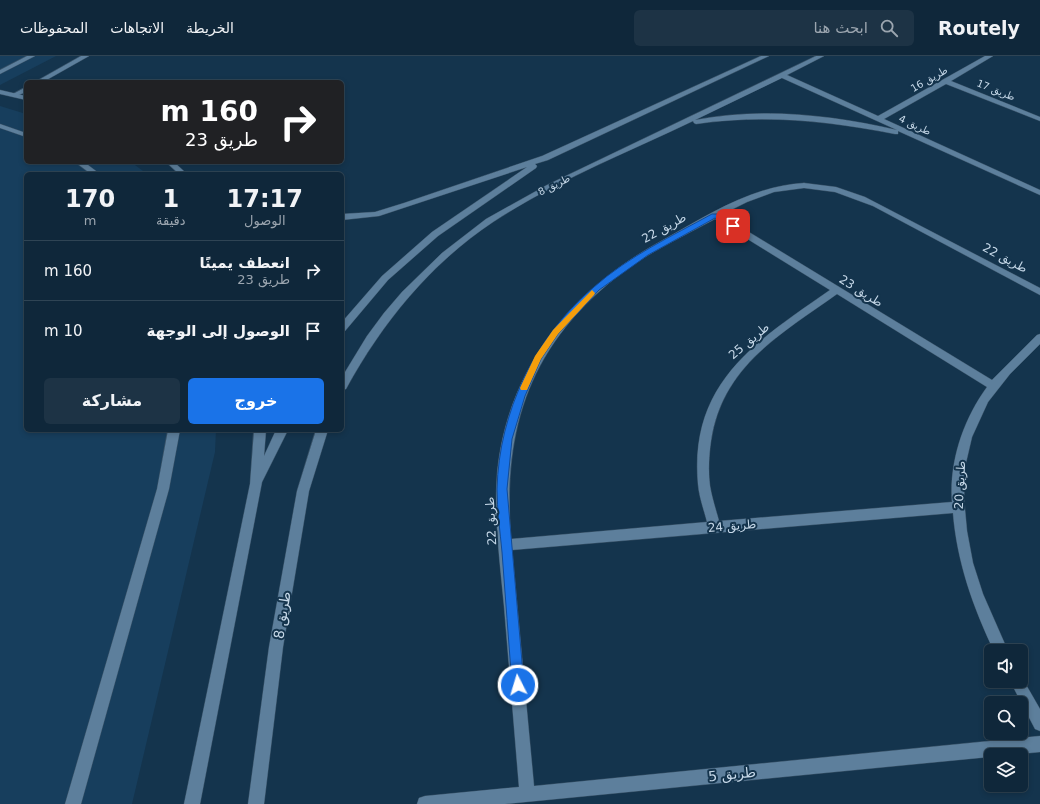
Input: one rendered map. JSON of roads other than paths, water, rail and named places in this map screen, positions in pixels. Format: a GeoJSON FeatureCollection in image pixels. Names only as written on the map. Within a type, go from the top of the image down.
{"type":"FeatureCollection","features":[{"type":"Feature","properties":{"kind":"street"},"geometry":{"type":"LineString","coordinates":[[0,72],[32,56]]}},
{"type":"Feature","properties":{"kind":"street"},"geometry":{"type":"LineString","coordinates":[[42,80],[86,56]]}},
{"type":"Feature","properties":{"kind":"street"},"geometry":{"type":"LineString","coordinates":[[344,218],[376,214],[407,205],[545,158],[766,56]]}},
{"type":"Feature","properties":{"kind":"street","name":"طريق 8"},"geometry":{"type":"LineString","coordinates":[[344,382],[354,363],[373,334],[402,298],[428,271],[467,238],[489,222],[539,192],[821,56]]}},
{"type":"Feature","properties":{"kind":"street","name":"طريق 16"},"geometry":{"type":"LineString","coordinates":[[879,119],[990,56]]}},
{"type":"Feature","properties":{"kind":"street","name":"طريق 4"},"geometry":{"type":"LineString","coordinates":[[782,75],[1040,193]]}},
{"type":"Feature","properties":{"kind":"street","name":"طريق 17"},"geometry":{"type":"LineString","coordinates":[[946,81],[1040,119]]}},
{"type":"Feature","properties":{"kind":"street"},"geometry":{"type":"LineString","coordinates":[[14,95],[24,90]]}},
{"type":"Feature","properties":{"kind":"street"},"geometry":{"type":"LineString","coordinates":[[0,92],[24,98]]}},
{"type":"Feature","properties":{"kind":"street"},"geometry":{"type":"LineString","coordinates":[[680,125],[710,119],[738,116],[796,117],[856,124],[914,135]]}},
{"type":"Feature","properties":{"kind":"street"},"geometry":{"type":"LineString","coordinates":[[0,126],[24,134]]}},
{"type":"Feature","properties":{"kind":"street"},"geometry":{"type":"LineString","coordinates":[[344,327],[385,278],[434,234],[545,158]]}},
{"type":"Feature","properties":{"kind":"street"},"geometry":{"type":"LineString","coordinates":[[82,164],[93,172]]}},
{"type":"Feature","properties":{"kind":"street"},"geometry":{"type":"LineString","coordinates":[[172,164],[181,172]]}},
{"type":"Feature","properties":{"kind":"street","name":"طريق 22"},"geometry":{"type":"LineString","coordinates":[[527,794],[502,489],[508,439],[520,396],[538,358],[556,332],[596,288],[645,253],[715,215],[764,191],[776,188],[805,186],[836,189],[866,199],[1040,292]]}},
{"type":"Feature","properties":{"kind":"street","name":"طريق 23"},"geometry":{"type":"LineString","coordinates":[[715,215],[994,387]]}},
{"type":"Feature","properties":{"kind":"street","name":"طريق 25"},"geometry":{"type":"LineString","coordinates":[[714,528],[704,486],[704,440],[711,412],[722,388],[736,368],[754,350],[838,290]]}},
{"type":"Feature","properties":{"kind":"street","name":"طريق 20"},"geometry":{"type":"LineString","coordinates":[[997,644],[992,635],[974,588],[963,545],[958,507],[960,461],[967,433],[979,408],[994,387],[1014,364],[1040,338]]}},
{"type":"Feature","properties":{"kind":"street"},"geometry":{"type":"LineString","coordinates":[[73,804],[163,489],[174,432]]}},
{"type":"Feature","properties":{"kind":"street"},"geometry":{"type":"LineString","coordinates":[[192,804],[256,484],[260,432]]}},
{"type":"Feature","properties":{"kind":"street"},"geometry":{"type":"LineString","coordinates":[[256,484],[281,432]]}},
{"type":"Feature","properties":{"kind":"street","name":"طريق 8"},"geometry":{"type":"LineString","coordinates":[[256,804],[276,647],[299,513],[303,491],[321,432]]}},
{"type":"Feature","properties":{"kind":"street","name":"طريق 24"},"geometry":{"type":"LineString","coordinates":[[506,545],[958,507]]}},
{"type":"Feature","properties":{"kind":"street"},"geometry":{"type":"LineString","coordinates":[[1021,688],[1040,724]]}},
{"type":"Feature","properties":{"kind":"street","name":"طريق 5"},"geometry":{"type":"LineString","coordinates":[[425,804],[1040,744]]}}]}
